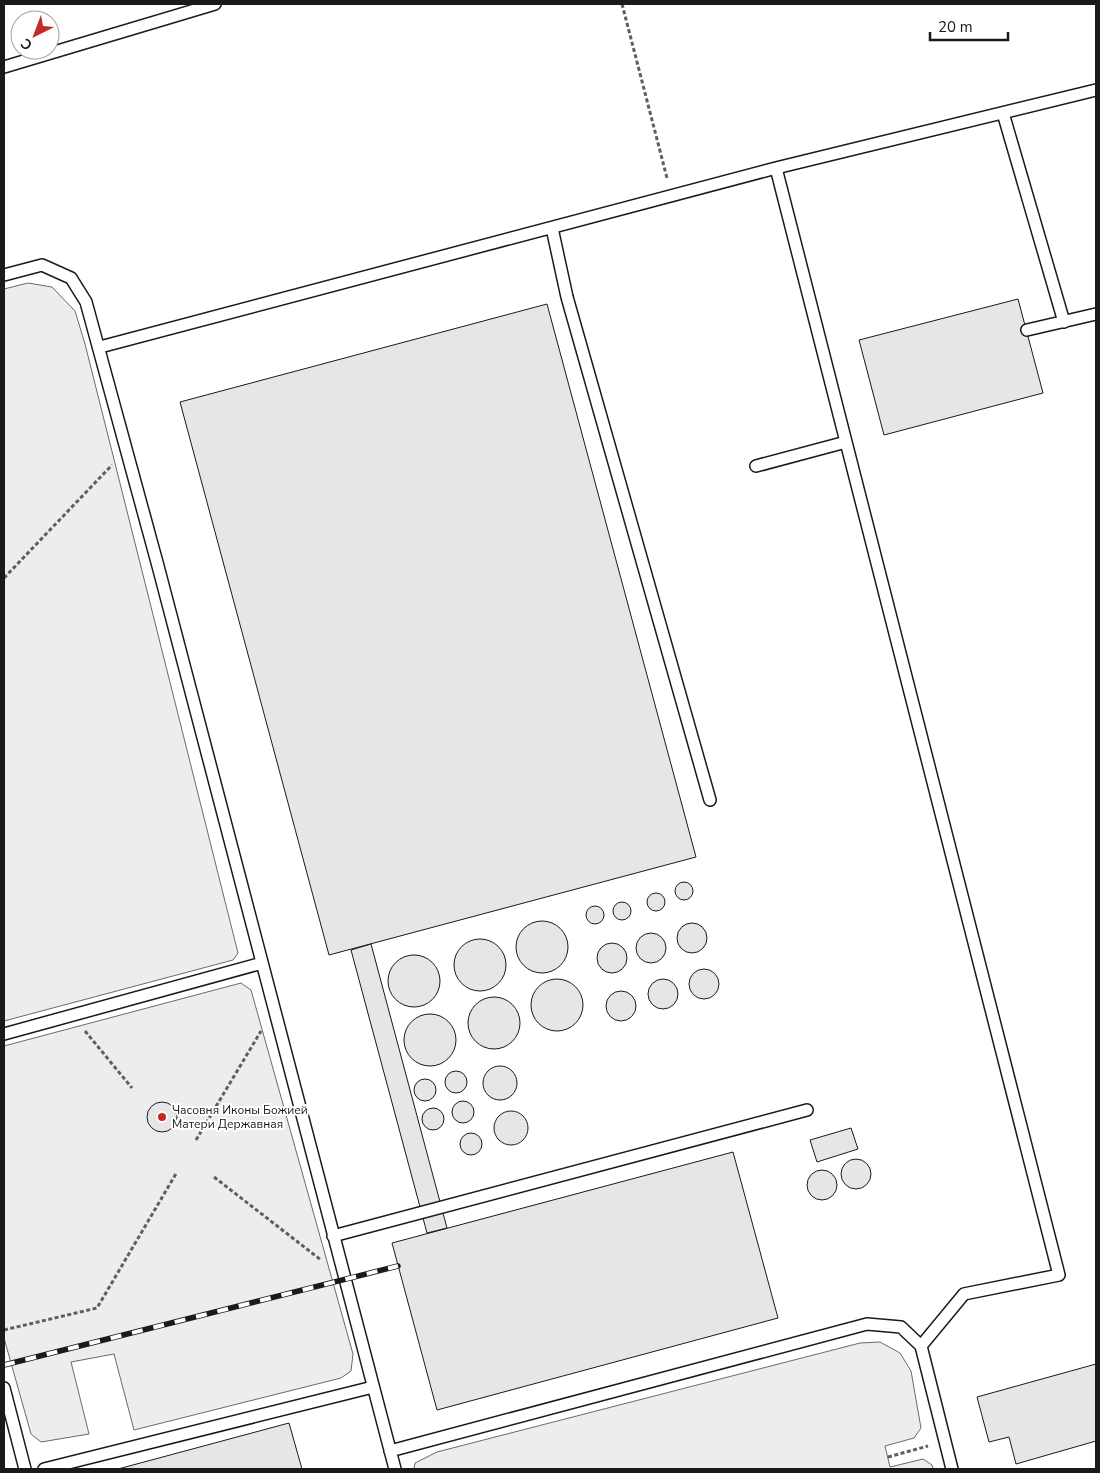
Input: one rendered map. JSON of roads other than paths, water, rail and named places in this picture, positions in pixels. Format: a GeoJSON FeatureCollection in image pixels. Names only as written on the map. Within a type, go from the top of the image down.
{"type":"FeatureCollection","features":[{"type":"Feature","properties":{"kind":"lane"},"geometry":{"type":"LineString","coordinates":[[4,66],[215,4]]}},
{"type":"Feature","properties":{"kind":"lane"},"geometry":{"type":"LineString","coordinates":[[100,347],[776,168],[1096,90]]}},
{"type":"Feature","properties":{"kind":"lane"},"geometry":{"type":"LineString","coordinates":[[1002,112],[1064,322]]}},
{"type":"Feature","properties":{"kind":"lane"},"geometry":{"type":"LineString","coordinates":[[776,168],[1059,1275],[964,1294],[921,1346]]}},
{"type":"Feature","properties":{"kind":"lane"},"geometry":{"type":"LineString","coordinates":[[552,228],[567,298],[710,800]]}},
{"type":"Feature","properties":{"kind":"lane"},"geometry":{"type":"LineString","coordinates":[[4,274],[42,265],[71,278],[86,302],[100,347],[395,1469]]}},
{"type":"Feature","properties":{"kind":"lane"},"geometry":{"type":"LineString","coordinates":[[1027,330],[1096,314]]}},
{"type":"Feature","properties":{"kind":"lane"},"geometry":{"type":"LineString","coordinates":[[756,466],[846,442]]}},
{"type":"Feature","properties":{"kind":"lane"},"geometry":{"type":"LineString","coordinates":[[4,1034],[262,963]]}},
{"type":"Feature","properties":{"kind":"lane"},"geometry":{"type":"LineString","coordinates":[[333,1236],[807,1110]]}},
{"type":"Feature","properties":{"kind":"lane"},"geometry":{"type":"LineString","coordinates":[[390,1451],[867,1324],[901,1327],[921,1346],[952,1469]]}},
{"type":"Feature","properties":{"kind":"lane"},"geometry":{"type":"LineString","coordinates":[[44,1469],[373,1387]]}},
{"type":"Feature","properties":{"kind":"lane"},"geometry":{"type":"LineString","coordinates":[[4,1388],[25,1469]]}},
{"type":"Feature","properties":{"kind":"railway"},"geometry":{"type":"LineString","coordinates":[[4,1365],[398,1266]]}},
{"type":"Feature","properties":{"kind":"place","name":"Часовня Иконы Божией Матери Державная"},"geometry":{"type":"Point","coordinates":[162,1117]}}]}
